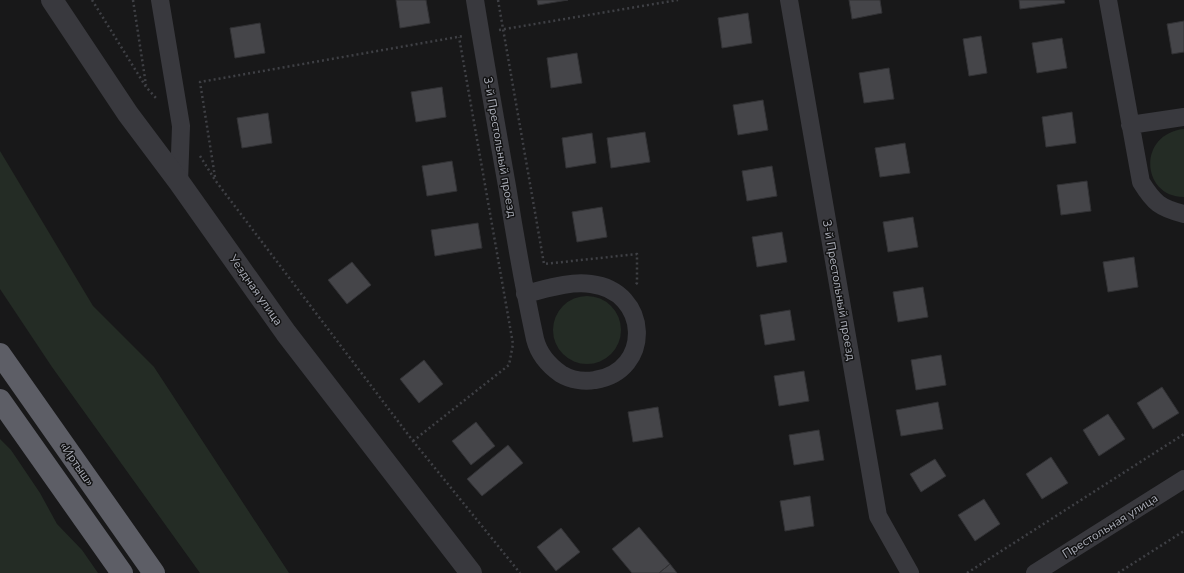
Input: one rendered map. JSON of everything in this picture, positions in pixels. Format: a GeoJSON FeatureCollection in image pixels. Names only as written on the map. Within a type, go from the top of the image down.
{"type":"FeatureCollection","features":[{"type":"Feature","properties":{"kind":"highway","name":"«Иртыш»"},"geometry":{"type":"LineString","coordinates":[[0,354],[154,573]]}},
{"type":"Feature","properties":{"kind":"highway"},"geometry":{"type":"LineString","coordinates":[[0,400],[122,573]]}},
{"type":"Feature","properties":{"kind":"street","name":"Уездная улица"},"geometry":{"type":"LineString","coordinates":[[52,0],[128,114],[179,182],[286,333],[471,573]]}},
{"type":"Feature","properties":{"kind":"street"},"geometry":{"type":"LineString","coordinates":[[160,0],[181,126],[179,182]]}},
{"type":"Feature","properties":{"kind":"street","name":"3-й Престольный проезд"},"geometry":{"type":"LineString","coordinates":[[475,0],[525,294],[538,350],[550,366],[566,377],[587,381],[606,378],[611,375],[622,368],[633,353],[638,334],[634,316],[624,299],[609,288],[591,284],[570,284],[525,294]]}},
{"type":"Feature","properties":{"kind":"street","name":"3-й Престольный проезд"},"geometry":{"type":"LineString","coordinates":[[789,0],[878,516],[910,573]]}},
{"type":"Feature","properties":{"kind":"street"},"geometry":{"type":"LineString","coordinates":[[1108,0],[1140,182],[1150,198],[1166,209],[1184,214]]}},
{"type":"Feature","properties":{"kind":"street"},"geometry":{"type":"LineString","coordinates":[[1130,125],[1184,117]]}},
{"type":"Feature","properties":{"kind":"street","name":"Престольная улица"},"geometry":{"type":"LineString","coordinates":[[1035,573],[1184,479]]}},
{"type":"Feature","properties":{"kind":"path"},"geometry":{"type":"LineString","coordinates":[[92,0],[146,87],[156,98]]}},
{"type":"Feature","properties":{"kind":"path"},"geometry":{"type":"LineString","coordinates":[[133,0],[146,87]]}},
{"type":"Feature","properties":{"kind":"path"},"geometry":{"type":"LineString","coordinates":[[498,0],[502,30],[544,264],[637,254],[636,284],[624,299]]}},
{"type":"Feature","properties":{"kind":"path"},"geometry":{"type":"LineString","coordinates":[[215,180],[200,82],[678,0]]}},
{"type":"Feature","properties":{"kind":"path"},"geometry":{"type":"LineString","coordinates":[[413,441],[509,365],[513,344],[459,37]]}},
{"type":"Feature","properties":{"kind":"path"},"geometry":{"type":"LineString","coordinates":[[198,153],[215,180],[413,441],[520,573]]}},
{"type":"Feature","properties":{"kind":"path"},"geometry":{"type":"LineString","coordinates":[[967,573],[1184,434]]}},
{"type":"Feature","properties":{"kind":"path"},"geometry":{"type":"LineString","coordinates":[[1118,573],[1184,531]]}},
{"type":"Feature","properties":{"kind":"shaded area"},"geometry":{"type":"Polygon","coordinates":[[[1184,129],[1184,197],[1170,194],[1159,187],[1153,177],[1150,165],[1152,153],[1158,142],[1169,133],[1184,129]]]}},
{"type":"Feature","properties":{"kind":"shaded area"},"geometry":{"type":"Polygon","coordinates":[[[0,151],[93,306],[154,367],[289,573],[200,573],[52,367],[0,289],[0,151]]]}},
{"type":"Feature","properties":{"kind":"shaded area"},"geometry":{"type":"Polygon","coordinates":[[[587,296],[600,299],[611,306],[618,317],[621,330],[618,343],[611,354],[600,361],[587,364],[574,361],[563,354],[556,343],[553,330],[556,317],[563,306],[574,299],[587,296]]]}},
{"type":"Feature","properties":{"kind":"shaded area"},"geometry":{"type":"Polygon","coordinates":[[[0,439],[11,450],[40,493],[57,524],[82,550],[98,573],[0,573],[0,439]]]}},
{"type":"Feature","properties":{"kind":"building"},"geometry":{"type":"Polygon","coordinates":[[[396,0],[426,0],[430,23],[400,28],[396,0]]]}},
{"type":"Feature","properties":{"kind":"building"},"geometry":{"type":"Polygon","coordinates":[[[537,0],[568,0],[538,5],[537,0]]]}},
{"type":"Feature","properties":{"kind":"building"},"geometry":{"type":"Polygon","coordinates":[[[849,0],[880,0],[882,13],[852,19],[849,0]]]}},
{"type":"Feature","properties":{"kind":"building"},"geometry":{"type":"Polygon","coordinates":[[[1019,0],[1064,0],[1065,3],[1020,9],[1019,0]]]}},
{"type":"Feature","properties":{"kind":"building"},"geometry":{"type":"Polygon","coordinates":[[[748,13],[752,43],[722,48],[718,18],[748,13]]]}},
{"type":"Feature","properties":{"kind":"building"},"geometry":{"type":"Polygon","coordinates":[[[1184,21],[1184,52],[1172,54],[1167,24],[1184,21]]]}},
{"type":"Feature","properties":{"kind":"building"},"geometry":{"type":"Polygon","coordinates":[[[260,23],[265,53],[235,58],[230,28],[260,23]]]}},
{"type":"Feature","properties":{"kind":"building"},"geometry":{"type":"Polygon","coordinates":[[[981,36],[987,73],[969,76],[963,39],[981,36]]]}},
{"type":"Feature","properties":{"kind":"building"},"geometry":{"type":"Polygon","coordinates":[[[1062,38],[1067,68],[1037,73],[1032,43],[1062,38]]]}},
{"type":"Feature","properties":{"kind":"building"},"geometry":{"type":"Polygon","coordinates":[[[577,53],[582,83],[551,88],[547,58],[577,53]]]}},
{"type":"Feature","properties":{"kind":"building"},"geometry":{"type":"Polygon","coordinates":[[[889,68],[894,99],[864,103],[859,73],[889,68]]]}},
{"type":"Feature","properties":{"kind":"building"},"geometry":{"type":"Polygon","coordinates":[[[442,87],[446,117],[416,122],[411,92],[442,87]]]}},
{"type":"Feature","properties":{"kind":"building"},"geometry":{"type":"Polygon","coordinates":[[[763,100],[768,130],[738,135],[733,105],[763,100]]]}},
{"type":"Feature","properties":{"kind":"building"},"geometry":{"type":"Polygon","coordinates":[[[1072,112],[1076,143],[1046,147],[1042,117],[1072,112]]]}},
{"type":"Feature","properties":{"kind":"building"},"geometry":{"type":"Polygon","coordinates":[[[268,113],[272,143],[242,148],[237,118],[268,113]]]}},
{"type":"Feature","properties":{"kind":"building"},"geometry":{"type":"Polygon","coordinates":[[[645,132],[650,162],[611,168],[607,138],[645,132]]]}},
{"type":"Feature","properties":{"kind":"building"},"geometry":{"type":"Polygon","coordinates":[[[592,133],[596,163],[566,168],[562,138],[592,133]]]}},
{"type":"Feature","properties":{"kind":"building"},"geometry":{"type":"Polygon","coordinates":[[[905,143],[910,173],[880,177],[875,148],[905,143]]]}},
{"type":"Feature","properties":{"kind":"building"},"geometry":{"type":"Polygon","coordinates":[[[452,161],[457,191],[427,196],[422,166],[452,161]]]}},
{"type":"Feature","properties":{"kind":"building"},"geometry":{"type":"Polygon","coordinates":[[[772,166],[777,196],[747,201],[742,171],[772,166]]]}},
{"type":"Feature","properties":{"kind":"building"},"geometry":{"type":"Polygon","coordinates":[[[1087,181],[1091,211],[1061,215],[1057,185],[1087,181]]]}},
{"type":"Feature","properties":{"kind":"building"},"geometry":{"type":"Polygon","coordinates":[[[602,207],[607,237],[577,242],[572,212],[602,207]]]}},
{"type":"Feature","properties":{"kind":"building"},"geometry":{"type":"Polygon","coordinates":[[[913,217],[918,247],[888,252],[883,222],[913,217]]]}},
{"type":"Feature","properties":{"kind":"building"},"geometry":{"type":"Polygon","coordinates":[[[478,223],[482,248],[435,256],[431,230],[478,223]]]}},
{"type":"Feature","properties":{"kind":"building"},"geometry":{"type":"Polygon","coordinates":[[[782,232],[787,262],[757,267],[752,237],[782,232]]]}},
{"type":"Feature","properties":{"kind":"building"},"geometry":{"type":"Polygon","coordinates":[[[1134,257],[1138,287],[1108,292],[1103,262],[1134,257]]]}},
{"type":"Feature","properties":{"kind":"building"},"geometry":{"type":"Polygon","coordinates":[[[352,262],[371,285],[347,304],[328,280],[352,262]]]}},
{"type":"Feature","properties":{"kind":"building"},"geometry":{"type":"Polygon","coordinates":[[[923,287],[928,317],[898,322],[893,292],[923,287]]]}},
{"type":"Feature","properties":{"kind":"building"},"geometry":{"type":"Polygon","coordinates":[[[790,310],[795,340],[765,345],[760,315],[790,310]]]}},
{"type":"Feature","properties":{"kind":"building"},"geometry":{"type":"Polygon","coordinates":[[[941,355],[946,385],[916,390],[911,360],[941,355]]]}},
{"type":"Feature","properties":{"kind":"building"},"geometry":{"type":"Polygon","coordinates":[[[424,360],[443,384],[419,403],[400,379],[424,360]]]}},
{"type":"Feature","properties":{"kind":"building"},"geometry":{"type":"Polygon","coordinates":[[[804,371],[809,401],[779,406],[774,376],[804,371]]]}},
{"type":"Feature","properties":{"kind":"building"},"geometry":{"type":"Polygon","coordinates":[[[1162,387],[1179,413],[1153,429],[1137,403],[1162,387]]]}},
{"type":"Feature","properties":{"kind":"building"},"geometry":{"type":"Polygon","coordinates":[[[938,402],[943,429],[901,436],[896,410],[938,402]]]}},
{"type":"Feature","properties":{"kind":"building"},"geometry":{"type":"Polygon","coordinates":[[[658,407],[663,437],[633,442],[628,412],[658,407]]]}},
{"type":"Feature","properties":{"kind":"building"},"geometry":{"type":"Polygon","coordinates":[[[1108,414],[1125,439],[1099,456],[1083,430],[1108,414]]]}},
{"type":"Feature","properties":{"kind":"building"},"geometry":{"type":"Polygon","coordinates":[[[476,422],[495,446],[471,465],[452,441],[476,422]]]}},
{"type":"Feature","properties":{"kind":"building"},"geometry":{"type":"Polygon","coordinates":[[[819,430],[824,460],[794,465],[789,435],[819,430]]]}},
{"type":"Feature","properties":{"kind":"building"},"geometry":{"type":"Polygon","coordinates":[[[508,445],[523,463],[482,496],[467,479],[508,445]]]}},
{"type":"Feature","properties":{"kind":"building"},"geometry":{"type":"Polygon","coordinates":[[[1051,457],[1068,483],[1042,499],[1026,474],[1051,457]]]}},
{"type":"Feature","properties":{"kind":"building"},"geometry":{"type":"Polygon","coordinates":[[[935,459],[946,476],[921,492],[910,474],[935,459]]]}},
{"type":"Feature","properties":{"kind":"building"},"geometry":{"type":"Polygon","coordinates":[[[810,496],[814,526],[785,531],[780,501],[810,496]]]}},
{"type":"Feature","properties":{"kind":"building"},"geometry":{"type":"Polygon","coordinates":[[[984,499],[1000,524],[975,541],[958,515],[984,499]]]}},
{"type":"Feature","properties":{"kind":"building"},"geometry":{"type":"Polygon","coordinates":[[[639,527],[670,564],[659,573],[632,573],[612,549],[639,527]]]}},
{"type":"Feature","properties":{"kind":"building"},"geometry":{"type":"Polygon","coordinates":[[[561,528],[580,552],[556,571],[537,547],[561,528]]]}},
{"type":"Feature","properties":{"kind":"building"},"geometry":{"type":"Polygon","coordinates":[[[670,564],[677,573],[659,573],[670,564]]]}}]}
